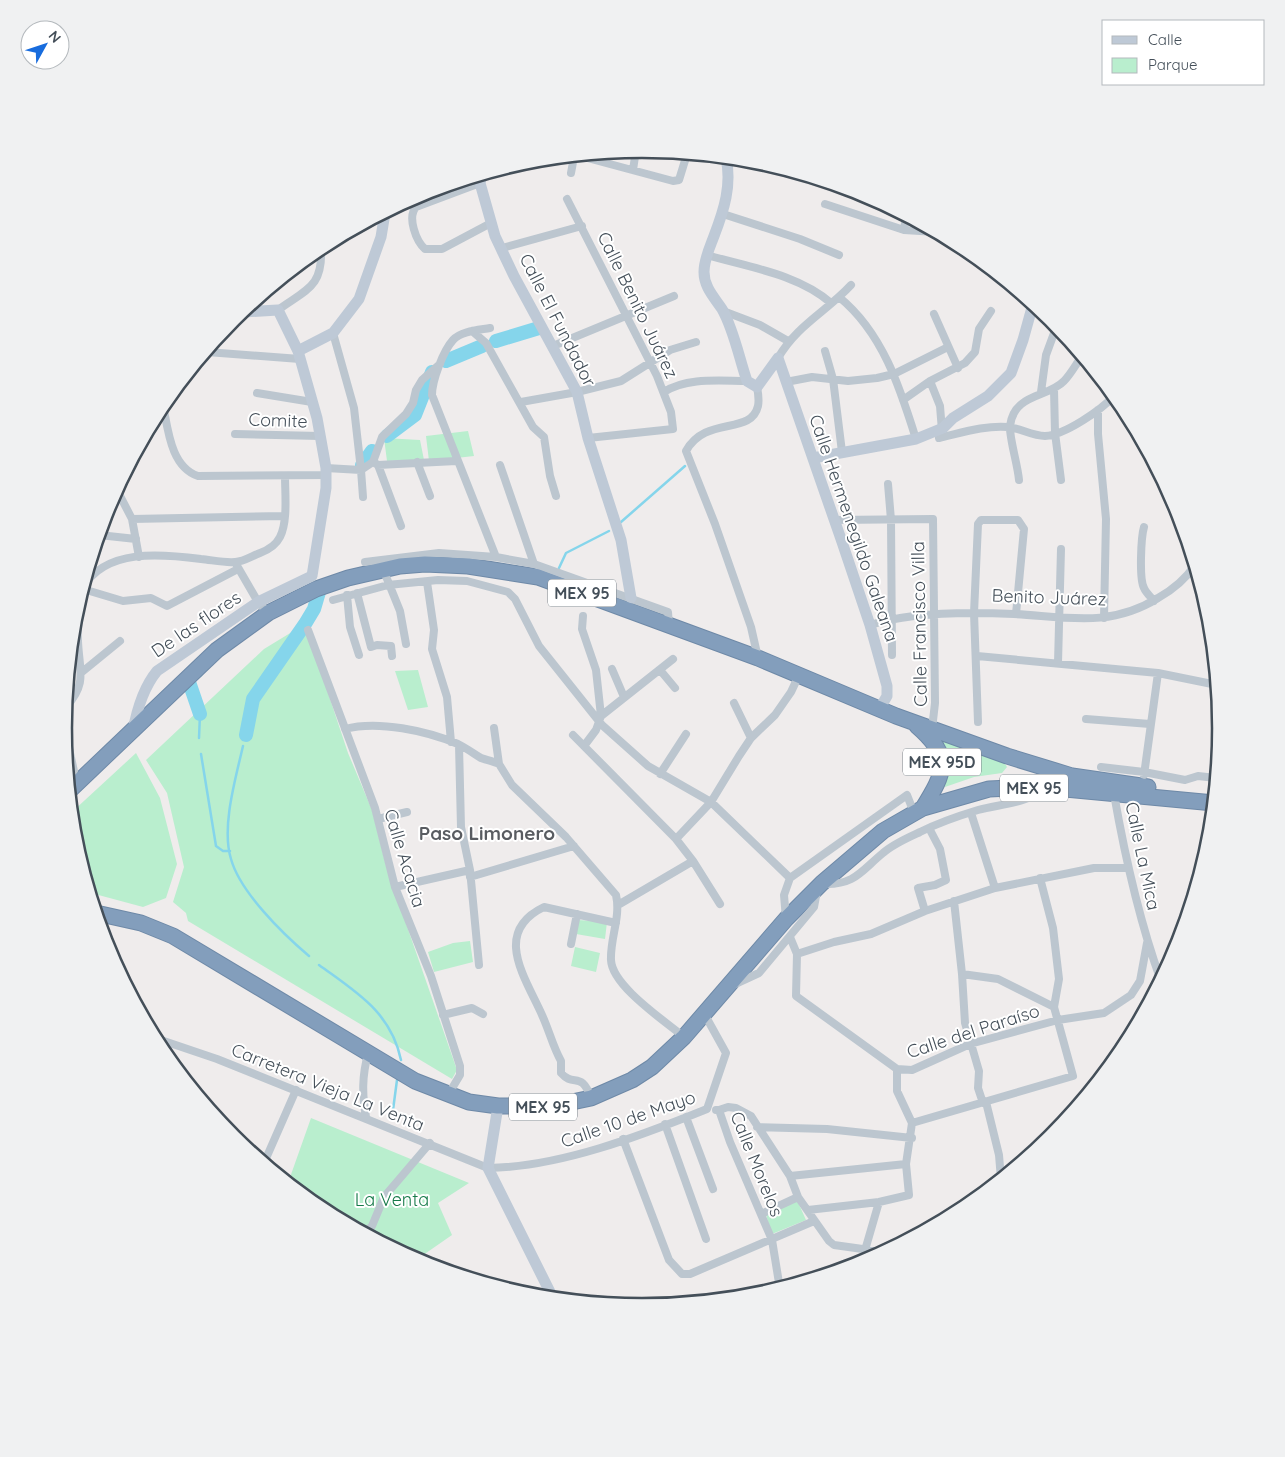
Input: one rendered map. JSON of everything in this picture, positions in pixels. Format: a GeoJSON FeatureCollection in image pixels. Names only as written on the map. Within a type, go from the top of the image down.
{"type":"FeatureCollection","features":[{"type":"Feature","properties":{"kind":"highway","name":"MEX 95"},"geometry":{"type":"LineString","coordinates":[[76,785],[263,608],[316,589],[382,569],[425,564],[468,566],[510,571],[562,585],[758,658],[913,722],[1060,773],[1143,779],[1209,793]]}},
{"type":"Feature","properties":{"kind":"highway","name":"MEX 95D"},"geometry":{"type":"LineString","coordinates":[[913,722],[934,743],[940,753],[942,764],[938,783],[919,810]]}},
{"type":"Feature","properties":{"kind":"highway","name":"MEX 95"},"geometry":{"type":"LineString","coordinates":[[104,915],[141,923],[173,936],[415,1081],[469,1102],[498,1106],[554,1106],[591,1098],[639,1076],[666,1056],[705,1015],[786,920],[820,886],[857,851],[883,831],[919,810],[947,800],[989,789],[1044,788],[1208,802]]}},
{"type":"Feature","properties":{"kind":"street"},"geometry":{"type":"LineString","coordinates":[[633,170],[635,158]]}},
{"type":"Feature","properties":{"kind":"street"},"geometry":{"type":"LineString","coordinates":[[597,161],[679,180],[685,160]]}},
{"type":"Feature","properties":{"kind":"street"},"geometry":{"type":"LineString","coordinates":[[571,173],[573,163]]}},
{"type":"Feature","properties":{"kind":"street"},"geometry":{"type":"LineString","coordinates":[[727,165],[729,173],[723,214],[707,255],[704,275],[706,286],[723,311],[752,384],[758,406],[752,417],[744,422],[734,426],[718,426],[698,435],[686,451],[748,618],[756,642],[758,658]]}},
{"type":"Feature","properties":{"kind":"street","name":"Calle El Fundador"},"geometry":{"type":"LineString","coordinates":[[482,182],[491,223],[514,276],[578,392],[588,438],[612,518],[618,529],[631,598]]}},
{"type":"Feature","properties":{"kind":"street","name":"Calle Benito Juárez"},"geometry":{"type":"LineString","coordinates":[[567,199],[664,392],[671,412],[673,428],[588,438]]}},
{"type":"Feature","properties":{"kind":"street"},"geometry":{"type":"LineString","coordinates":[[427,201],[416,207],[412,217],[417,238],[425,249],[442,249],[491,223]]}},
{"type":"Feature","properties":{"kind":"street"},"geometry":{"type":"LineString","coordinates":[[825,204],[904,230],[921,231]]}},
{"type":"Feature","properties":{"kind":"street"},"geometry":{"type":"LineString","coordinates":[[723,214],[800,239],[839,255]]}},
{"type":"Feature","properties":{"kind":"street"},"geometry":{"type":"LineString","coordinates":[[215,352],[299,355],[333,333],[359,299],[381,237],[384,221]]}},
{"type":"Feature","properties":{"kind":"street"},"geometry":{"type":"LineString","coordinates":[[904,230],[905,222]]}},
{"type":"Feature","properties":{"kind":"street"},"geometry":{"type":"LineString","coordinates":[[502,248],[582,226]]}},
{"type":"Feature","properties":{"kind":"street"},"geometry":{"type":"LineString","coordinates":[[707,255],[801,283],[816,290],[831,303]]}},
{"type":"Feature","properties":{"kind":"street"},"geometry":{"type":"LineString","coordinates":[[254,311],[278,310],[314,283],[319,276],[320,259]]}},
{"type":"Feature","properties":{"kind":"street"},"geometry":{"type":"LineString","coordinates":[[664,392],[674,386],[690,382],[752,384],[778,358],[788,341],[813,316],[839,298],[851,285]]}},
{"type":"Feature","properties":{"kind":"street"},"geometry":{"type":"LineString","coordinates":[[553,346],[674,296]]}},
{"type":"Feature","properties":{"kind":"street"},"geometry":{"type":"LineString","coordinates":[[839,298],[852,307],[874,337],[894,374],[916,439]]}},
{"type":"Feature","properties":{"kind":"street"},"geometry":{"type":"LineString","coordinates":[[278,310],[299,355],[320,436],[326,471]]}},
{"type":"Feature","properties":{"kind":"street"},"geometry":{"type":"LineString","coordinates":[[723,311],[760,326],[788,341]]}},
{"type":"Feature","properties":{"kind":"street"},"geometry":{"type":"LineString","coordinates":[[903,400],[930,382],[965,364],[974,352],[979,329],[991,311]]}},
{"type":"Feature","properties":{"kind":"street"},"geometry":{"type":"LineString","coordinates":[[941,433],[953,418],[988,396],[1011,373],[1024,340],[1031,312]]}},
{"type":"Feature","properties":{"kind":"street"},"geometry":{"type":"LineString","coordinates":[[934,314],[958,368]]}},
{"type":"Feature","properties":{"kind":"street"},"geometry":{"type":"LineString","coordinates":[[490,328],[472,331],[453,340],[432,385],[432,396],[456,461],[496,557]]}},
{"type":"Feature","properties":{"kind":"street"},"geometry":{"type":"LineString","coordinates":[[472,331],[486,343],[521,402],[533,427],[544,436],[547,442],[550,476],[556,496]]}},
{"type":"Feature","properties":{"kind":"street"},"geometry":{"type":"LineString","coordinates":[[333,333],[354,408],[363,497]]}},
{"type":"Feature","properties":{"kind":"street"},"geometry":{"type":"LineString","coordinates":[[1041,392],[1046,355],[1054,334]]}},
{"type":"Feature","properties":{"kind":"street"},"geometry":{"type":"LineString","coordinates":[[521,402],[578,392],[621,381],[670,350],[696,342]]}},
{"type":"Feature","properties":{"kind":"street"},"geometry":{"type":"LineString","coordinates":[[786,382],[812,378],[848,381],[894,374],[948,347]]}},
{"type":"Feature","properties":{"kind":"street"},"geometry":{"type":"LineString","coordinates":[[825,351],[832,379],[842,452]]}},
{"type":"Feature","properties":{"kind":"street","name":"Calle Hermenegildo Galeana"},"geometry":{"type":"LineString","coordinates":[[778,358],[870,625],[887,686],[887,696],[880,708]]}},
{"type":"Feature","properties":{"kind":"street"},"geometry":{"type":"LineString","coordinates":[[1019,480],[1010,427],[1018,408],[1028,399],[1041,392],[1054,389],[1064,381],[1078,362]]}},
{"type":"Feature","properties":{"kind":"street"},"geometry":{"type":"LineString","coordinates":[[401,526],[376,463],[382,437],[406,414],[413,403],[416,390],[422,380],[441,363]]}},
{"type":"Feature","properties":{"kind":"street"},"geometry":{"type":"LineString","coordinates":[[930,382],[940,406],[941,433]]}},
{"type":"Feature","properties":{"kind":"street"},"geometry":{"type":"LineString","coordinates":[[1054,389],[1055,433],[1061,480]]}},
{"type":"Feature","properties":{"kind":"street"},"geometry":{"type":"LineString","coordinates":[[257,393],[312,402]]}},
{"type":"Feature","properties":{"kind":"street"},"geometry":{"type":"LineString","coordinates":[[814,458],[941,433],[981,429],[1010,427],[1046,436],[1073,426],[1108,401]]}},
{"type":"Feature","properties":{"kind":"street"},"geometry":{"type":"LineString","coordinates":[[1098,410],[1098,434],[1106,519],[1104,618]]}},
{"type":"Feature","properties":{"kind":"street"},"geometry":{"type":"LineString","coordinates":[[166,417],[177,459],[189,473],[198,476],[285,476],[326,471],[361,470],[376,463],[456,461]]}},
{"type":"Feature","properties":{"kind":"street","name":"Comite"},"geometry":{"type":"LineString","coordinates":[[235,434],[320,436]]}},
{"type":"Feature","properties":{"kind":"street"},"geometry":{"type":"LineString","coordinates":[[417,462],[430,496]]}},
{"type":"Feature","properties":{"kind":"street"},"geometry":{"type":"LineString","coordinates":[[500,465],[534,564]]}},
{"type":"Feature","properties":{"kind":"street","name":"De las flores"},"geometry":{"type":"LineString","coordinates":[[134,731],[140,704],[148,682],[157,671],[263,608],[312,576],[326,471]]}},
{"type":"Feature","properties":{"kind":"street"},"geometry":{"type":"LineString","coordinates":[[90,591],[123,601],[151,598],[167,606],[275,545],[281,536],[284,516],[285,476]]}},
{"type":"Feature","properties":{"kind":"street"},"geometry":{"type":"LineString","coordinates":[[888,484],[892,655]]}},
{"type":"Feature","properties":{"kind":"street"},"geometry":{"type":"LineString","coordinates":[[121,498],[132,519],[138,557]]}},
{"type":"Feature","properties":{"kind":"street"},"geometry":{"type":"LineString","coordinates":[[132,519],[284,516]]}},
{"type":"Feature","properties":{"kind":"street","name":"Calle Francisco Villa"},"geometry":{"type":"LineString","coordinates":[[890,520],[933,519],[935,703],[932,729]]}},
{"type":"Feature","properties":{"kind":"street"},"geometry":{"type":"LineString","coordinates":[[834,520],[890,520]]}},
{"type":"Feature","properties":{"kind":"street"},"geometry":{"type":"LineString","coordinates":[[974,613],[978,524],[981,520],[1018,520],[1024,530],[1024,539],[1016,614]]}},
{"type":"Feature","properties":{"kind":"street"},"geometry":{"type":"LineString","coordinates":[[1144,527],[1140,540],[1142,580],[1144,589],[1154,601]]}},
{"type":"Feature","properties":{"kind":"street"},"geometry":{"type":"LineString","coordinates":[[106,536],[136,539]]}},
{"type":"Feature","properties":{"kind":"street"},"geometry":{"type":"LineString","coordinates":[[1058,663],[1061,550]]}},
{"type":"Feature","properties":{"kind":"street"},"geometry":{"type":"LineString","coordinates":[[366,562],[439,553],[496,557],[534,564],[668,612],[669,626]]}},
{"type":"Feature","properties":{"kind":"street"},"geometry":{"type":"LineString","coordinates":[[95,572],[115,560],[138,557],[186,557],[237,566],[263,608]]}},
{"type":"Feature","properties":{"kind":"street"},"geometry":{"type":"LineString","coordinates":[[382,569],[400,611],[406,644]]}},
{"type":"Feature","properties":{"kind":"street","name":"Benito Juárez"},"geometry":{"type":"LineString","coordinates":[[870,625],[891,618],[974,613],[1016,614],[1060,619],[1104,618],[1136,611],[1174,589],[1190,572]]}},
{"type":"Feature","properties":{"kind":"street"},"geometry":{"type":"LineString","coordinates":[[333,600],[388,585],[427,582],[467,581],[508,592],[515,598],[539,646],[600,719],[660,774],[711,802],[790,878]]}},
{"type":"Feature","properties":{"kind":"street"},"geometry":{"type":"LineString","coordinates":[[427,582],[434,630],[432,649],[447,697],[455,743],[461,826],[470,874],[479,965]]}},
{"type":"Feature","properties":{"kind":"street"},"geometry":{"type":"LineString","coordinates":[[357,592],[371,647],[378,645],[390,646],[392,656]]}},
{"type":"Feature","properties":{"kind":"street"},"geometry":{"type":"LineString","coordinates":[[347,595],[350,627],[359,655]]}},
{"type":"Feature","properties":{"kind":"street","name":"Benito Juárez"},"geometry":{"type":"LineString","coordinates":[[974,613],[978,722]]}},
{"type":"Feature","properties":{"kind":"street"},"geometry":{"type":"LineString","coordinates":[[583,616],[582,629],[596,670],[600,719]]}},
{"type":"Feature","properties":{"kind":"street","name":"Calle Acacia"},"geometry":{"type":"LineString","coordinates":[[308,630],[378,819],[395,887],[460,1066],[460,1075],[448,1095]]}},
{"type":"Feature","properties":{"kind":"street"},"geometry":{"type":"LineString","coordinates":[[82,672],[120,641]]}},
{"type":"Feature","properties":{"kind":"street"},"geometry":{"type":"LineString","coordinates":[[74,699],[80,685],[82,672],[79,644]]}},
{"type":"Feature","properties":{"kind":"street"},"geometry":{"type":"LineString","coordinates":[[977,656],[1158,673],[1210,684]]}},
{"type":"Feature","properties":{"kind":"street"},"geometry":{"type":"LineString","coordinates":[[584,746],[600,719],[624,697],[673,659]]}},
{"type":"Feature","properties":{"kind":"street"},"geometry":{"type":"LineString","coordinates":[[612,669],[624,697]]}},
{"type":"Feature","properties":{"kind":"street"},"geometry":{"type":"LineString","coordinates":[[660,670],[675,688]]}},
{"type":"Feature","properties":{"kind":"street"},"geometry":{"type":"LineString","coordinates":[[1143,779],[1158,673]]}},
{"type":"Feature","properties":{"kind":"street"},"geometry":{"type":"LineString","coordinates":[[676,839],[711,802],[751,738],[775,715],[791,692],[799,675]]}},
{"type":"Feature","properties":{"kind":"street"},"geometry":{"type":"LineString","coordinates":[[734,703],[751,738]]}},
{"type":"Feature","properties":{"kind":"street"},"geometry":{"type":"LineString","coordinates":[[1086,719],[1150,724]]}},
{"type":"Feature","properties":{"kind":"street"},"geometry":{"type":"LineString","coordinates":[[345,729],[360,725],[381,724],[455,743],[483,759],[499,764]]}},
{"type":"Feature","properties":{"kind":"street"},"geometry":{"type":"LineString","coordinates":[[494,728],[499,764],[508,780],[574,846],[610,887],[618,905],[611,962],[615,974],[638,999],[684,1037]]}},
{"type":"Feature","properties":{"kind":"street"},"geometry":{"type":"LineString","coordinates":[[660,774],[686,734]]}},
{"type":"Feature","properties":{"kind":"street"},"geometry":{"type":"LineString","coordinates":[[573,735],[676,839],[693,861],[720,904]]}},
{"type":"Feature","properties":{"kind":"street"},"geometry":{"type":"LineString","coordinates":[[1101,767],[1143,779],[1185,780],[1198,776],[1210,777]]}},
{"type":"Feature","properties":{"kind":"street"},"geometry":{"type":"LineString","coordinates":[[729,987],[760,973],[814,908],[820,886],[840,884],[850,880],[884,852],[929,828],[971,813],[1018,801],[1038,793],[1044,788]]}},
{"type":"Feature","properties":{"kind":"street","name":"Calle La Mica"},"geometry":{"type":"LineString","coordinates":[[1114,794],[1128,868],[1147,943],[1158,972]]}},
{"type":"Feature","properties":{"kind":"street"},"geometry":{"type":"LineString","coordinates":[[786,920],[784,895],[790,878],[908,795],[919,810]]}},
{"type":"Feature","properties":{"kind":"street"},"geometry":{"type":"LineString","coordinates":[[378,819],[407,812]]}},
{"type":"Feature","properties":{"kind":"street"},"geometry":{"type":"LineString","coordinates":[[971,813],[995,888]]}},
{"type":"Feature","properties":{"kind":"street"},"geometry":{"type":"LineString","coordinates":[[925,911],[918,888],[935,885],[946,880],[940,849],[929,828]]}},
{"type":"Feature","properties":{"kind":"street"},"geometry":{"type":"LineString","coordinates":[[395,887],[470,874],[574,846]]}},
{"type":"Feature","properties":{"kind":"street"},"geometry":{"type":"LineString","coordinates":[[618,905],[693,861]]}},
{"type":"Feature","properties":{"kind":"street"},"geometry":{"type":"LineString","coordinates":[[797,954],[834,942],[871,934],[925,911],[995,888],[1094,868],[1128,868]]}},
{"type":"Feature","properties":{"kind":"street"},"geometry":{"type":"LineString","coordinates":[[912,1123],[1073,1076],[1054,1007],[1059,979],[1053,928],[1040,878]]}},
{"type":"Feature","properties":{"kind":"street"},"geometry":{"type":"LineString","coordinates":[[954,901],[965,1024],[979,1071],[978,1088],[984,1102],[999,1155],[1000,1172]]}},
{"type":"Feature","properties":{"kind":"street"},"geometry":{"type":"LineString","coordinates":[[591,1098],[586,1084],[580,1080],[565,1077],[561,1073],[561,1062],[518,959],[515,942],[520,925],[531,914],[549,906],[616,923]]}},
{"type":"Feature","properties":{"kind":"street"},"geometry":{"type":"LineString","coordinates":[[571,944],[577,914]]}},
{"type":"Feature","properties":{"kind":"street"},"geometry":{"type":"LineString","coordinates":[[790,937],[797,954],[796,996],[896,1069],[897,1091],[912,1123],[912,1138],[906,1164],[909,1195],[880,1202],[808,1210]]}},
{"type":"Feature","properties":{"kind":"street","name":"Calle del Paraíso"},"geometry":{"type":"LineString","coordinates":[[896,1069],[912,1070],[970,1044],[1058,1020],[1104,1013],[1130,995],[1140,981],[1147,943]]}},
{"type":"Feature","properties":{"kind":"street"},"geometry":{"type":"LineString","coordinates":[[962,974],[998,979],[1054,1007]]}},
{"type":"Feature","properties":{"kind":"street"},"geometry":{"type":"LineString","coordinates":[[443,1015],[472,1008],[483,1014]]}},
{"type":"Feature","properties":{"kind":"street","name":"Calle 10 de Mayo"},"geometry":{"type":"LineString","coordinates":[[488,1168],[514,1168],[545,1162],[623,1139],[707,1109],[726,1053],[705,1015]]}},
{"type":"Feature","properties":{"kind":"street","name":"Carretera Vieja La Venta"},"geometry":{"type":"LineString","coordinates":[[167,1042],[217,1059],[366,1117],[488,1168]]}},
{"type":"Feature","properties":{"kind":"street"},"geometry":{"type":"LineString","coordinates":[[366,1117],[362,1092],[363,1072],[368,1054]]}},
{"type":"Feature","properties":{"kind":"street"},"geometry":{"type":"LineString","coordinates":[[267,1157],[296,1090]]}},
{"type":"Feature","properties":{"kind":"street"},"geometry":{"type":"LineString","coordinates":[[498,1106],[488,1168],[550,1291]]}},
{"type":"Feature","properties":{"kind":"street"},"geometry":{"type":"LineString","coordinates":[[719,1110],[728,1107],[744,1111],[751,1116],[790,1176],[798,1197],[829,1242],[873,1250]]}},
{"type":"Feature","properties":{"kind":"street","name":"Calle Morelos"},"geometry":{"type":"LineString","coordinates":[[707,1109],[719,1110],[730,1142],[772,1240],[779,1282]]}},
{"type":"Feature","properties":{"kind":"street"},"geometry":{"type":"LineString","coordinates":[[686,1117],[713,1189]]}},
{"type":"Feature","properties":{"kind":"street"},"geometry":{"type":"LineString","coordinates":[[665,1124],[706,1239]]}},
{"type":"Feature","properties":{"kind":"street"},"geometry":{"type":"LineString","coordinates":[[757,1127],[828,1129],[912,1138]]}},
{"type":"Feature","properties":{"kind":"street"},"geometry":{"type":"LineString","coordinates":[[623,1139],[668,1260],[682,1274],[690,1274],[814,1221]]}},
{"type":"Feature","properties":{"kind":"street"},"geometry":{"type":"LineString","coordinates":[[369,1229],[372,1226],[384,1197],[430,1143]]}},
{"type":"Feature","properties":{"kind":"street"},"geometry":{"type":"LineString","coordinates":[[790,1176],[906,1164]]}},
{"type":"Feature","properties":{"kind":"street"},"geometry":{"type":"LineString","coordinates":[[761,1214],[798,1197]]}},
{"type":"Feature","properties":{"kind":"street"},"geometry":{"type":"LineString","coordinates":[[864,1254],[880,1202]]}},
{"type":"Feature","properties":{"kind":"green space"},"geometry":{"type":"Polygon","coordinates":[[[468,431],[474,456],[429,461],[426,436],[468,431]]]}},
{"type":"Feature","properties":{"kind":"green space"},"geometry":{"type":"Polygon","coordinates":[[[384,438],[420,440],[424,460],[387,461],[384,438]]]}},
{"type":"Feature","properties":{"kind":"green space"},"geometry":{"type":"Polygon","coordinates":[[[305,624],[348,753],[372,810],[386,866],[457,1070],[452,1079],[188,921],[186,913],[173,902],[184,867],[167,793],[146,760],[264,649],[305,624]]]}},
{"type":"Feature","properties":{"kind":"green space"},"geometry":{"type":"Polygon","coordinates":[[[418,670],[428,707],[408,710],[395,671],[418,670]]]}},
{"type":"Feature","properties":{"kind":"green space"},"geometry":{"type":"Polygon","coordinates":[[[937,732],[1001,758],[1007,767],[1002,773],[974,777],[942,788],[948,756],[937,732]]]}},
{"type":"Feature","properties":{"kind":"green space"},"geometry":{"type":"Polygon","coordinates":[[[136,753],[160,798],[177,864],[166,898],[143,907],[98,895],[83,840],[78,807],[136,753]]]}},
{"type":"Feature","properties":{"kind":"green space"},"geometry":{"type":"Polygon","coordinates":[[[578,920],[607,922],[605,939],[576,934],[578,920]]]}},
{"type":"Feature","properties":{"kind":"green space"},"geometry":{"type":"Polygon","coordinates":[[[470,941],[473,962],[434,972],[428,952],[453,943],[470,941]]]}},
{"type":"Feature","properties":{"kind":"green space"},"geometry":{"type":"Polygon","coordinates":[[[575,947],[600,953],[596,972],[571,966],[575,947]]]}},
{"type":"Feature","properties":{"kind":"green space","name":"La Venta"},"geometry":{"type":"Polygon","coordinates":[[[311,1118],[469,1183],[438,1203],[452,1235],[424,1255],[390,1240],[357,1222],[290,1176],[311,1118]]]}},
{"type":"Feature","properties":{"kind":"green space"},"geometry":{"type":"Polygon","coordinates":[[[797,1200],[806,1220],[772,1234],[766,1215],[797,1200]]]}},
{"type":"Feature","properties":{"kind":"waterway"},"geometry":{"type":"LineString","coordinates":[[496,341],[539,328]]}},
{"type":"Feature","properties":{"kind":"waterway"},"geometry":{"type":"LineString","coordinates":[[446,361],[482,346]]}},
{"type":"Feature","properties":{"kind":"waterway"},"geometry":{"type":"LineString","coordinates":[[387,436],[415,415],[432,372]]}},
{"type":"Feature","properties":{"kind":"waterway"},"geometry":{"type":"LineString","coordinates":[[362,465],[372,451]]}},
{"type":"Feature","properties":{"kind":"waterway"},"geometry":{"type":"LineString","coordinates":[[621,522],[685,466]]}},
{"type":"Feature","properties":{"kind":"waterway"},"geometry":{"type":"LineString","coordinates":[[559,568],[566,553],[609,531]]}},
{"type":"Feature","properties":{"kind":"waterway"},"geometry":{"type":"LineString","coordinates":[[246,735],[253,699],[305,624],[314,609],[319,592]]}},
{"type":"Feature","properties":{"kind":"waterway"},"geometry":{"type":"LineString","coordinates":[[197,671],[188,679],[200,714]]}},
{"type":"Feature","properties":{"kind":"waterway"},"geometry":{"type":"LineString","coordinates":[[199,738],[200,714]]}},
{"type":"Feature","properties":{"kind":"waterway"},"geometry":{"type":"LineString","coordinates":[[243,746],[233,787],[229,817],[228,846],[231,859],[243,885],[264,912],[309,956]]}},
{"type":"Feature","properties":{"kind":"waterway"},"geometry":{"type":"LineString","coordinates":[[201,754],[216,846],[223,851],[230,851]]}},
{"type":"Feature","properties":{"kind":"waterway"},"geometry":{"type":"LineString","coordinates":[[319,965],[359,994],[380,1016],[396,1043],[401,1060]]}},
{"type":"Feature","properties":{"kind":"waterway"},"geometry":{"type":"LineString","coordinates":[[393,1110],[397,1080]]}},
{"type":"Feature","properties":{"kind":"district","name":"Paso Limonero"},"geometry":{"type":"Point","coordinates":[487,833]}}]}
